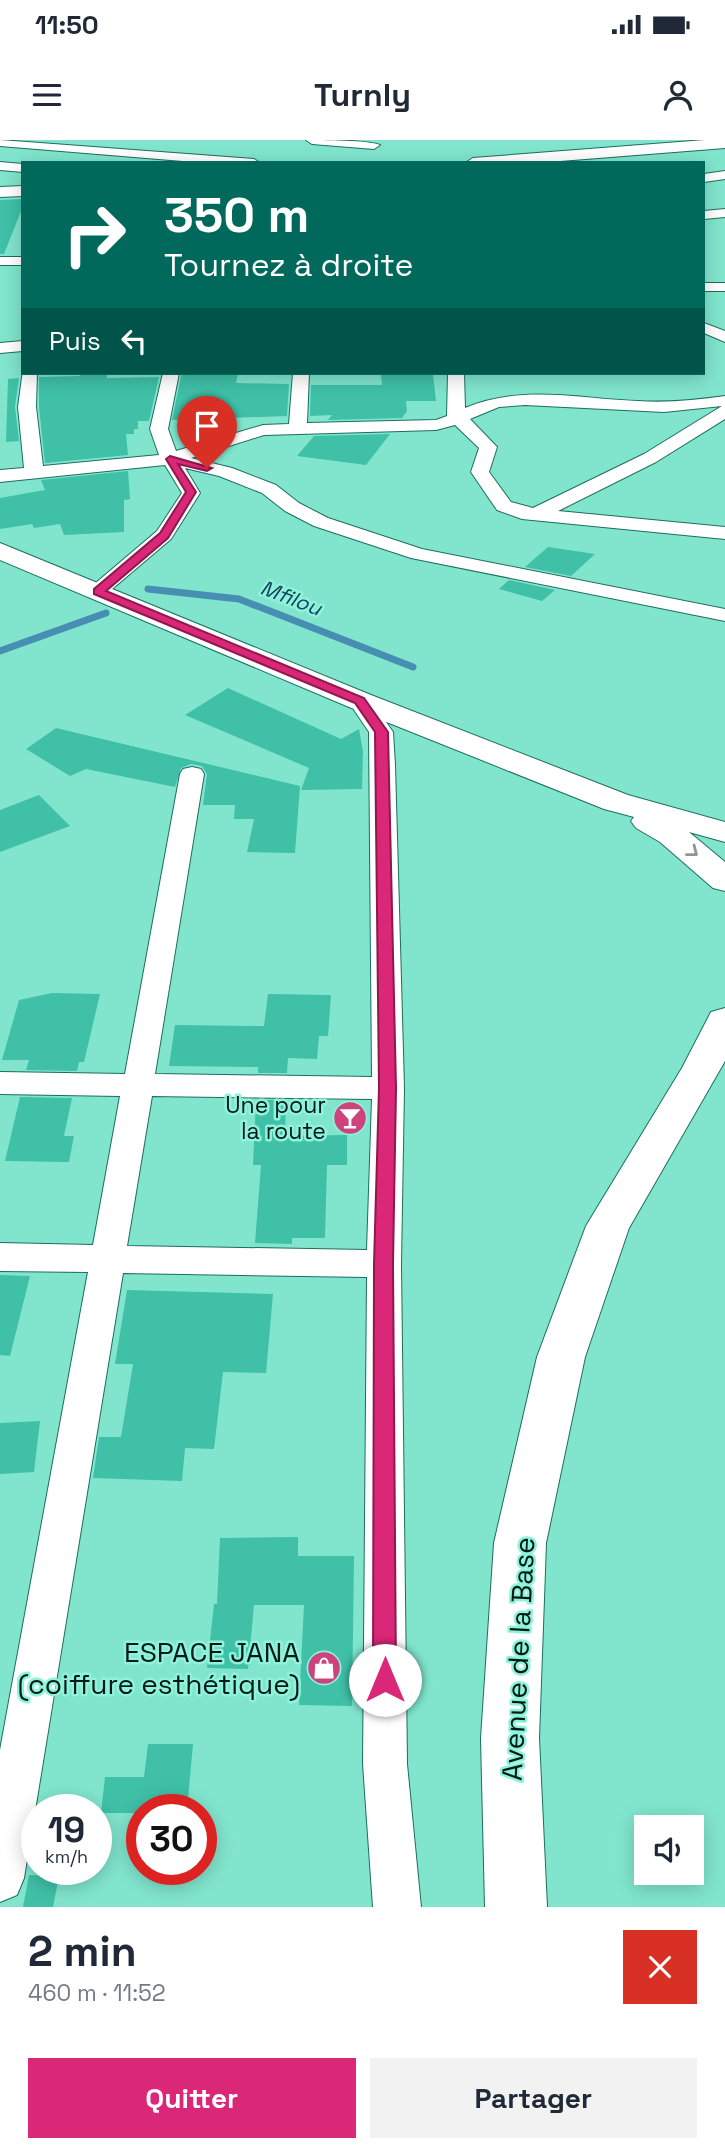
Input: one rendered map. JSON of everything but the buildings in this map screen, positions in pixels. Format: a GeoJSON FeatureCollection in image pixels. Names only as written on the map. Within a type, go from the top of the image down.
{"type":"FeatureCollection","features":[{"type":"Feature","properties":{"kind":"main road"},"geometry":{"type":"LineString","coordinates":[[523,161],[599,158],[648,144],[723,142]]}},
{"type":"Feature","properties":{"kind":"main road"},"geometry":{"type":"LineString","coordinates":[[0,192],[21,191]]}},
{"type":"Feature","properties":{"kind":"main road"},"geometry":{"type":"LineString","coordinates":[[0,551],[360,701],[617,803],[725,832]]}},
{"type":"Feature","properties":{"kind":"main road"},"geometry":{"type":"LineString","coordinates":[[617,803],[672,835],[725,880]]}},
{"type":"Feature","properties":{"kind":"main road","name":"Avenue de la Base"},"geometry":{"type":"LineString","coordinates":[[516,1907],[510,1738],[520,1543],[561,1357],[608,1226],[713,1058],[725,1021]]}},
{"type":"Feature","properties":{"kind":"street"},"geometry":{"type":"LineString","coordinates":[[312,140],[373,145],[388,140]]}},
{"type":"Feature","properties":{"kind":"street"},"geometry":{"type":"LineString","coordinates":[[0,142],[230,161]]}},
{"type":"Feature","properties":{"kind":"street"},"geometry":{"type":"LineString","coordinates":[[0,166],[21,168]]}},
{"type":"Feature","properties":{"kind":"street"},"geometry":{"type":"LineString","coordinates":[[705,178],[725,175]]}},
{"type":"Feature","properties":{"kind":"street"},"geometry":{"type":"LineString","coordinates":[[705,215],[725,213]]}},
{"type":"Feature","properties":{"kind":"street"},"geometry":{"type":"LineString","coordinates":[[0,261],[21,261]]}},
{"type":"Feature","properties":{"kind":"street"},"geometry":{"type":"LineString","coordinates":[[705,287],[725,287]]}},
{"type":"Feature","properties":{"kind":"street"},"geometry":{"type":"LineString","coordinates":[[709,326],[725,322]]}},
{"type":"Feature","properties":{"kind":"street"},"geometry":{"type":"LineString","coordinates":[[0,348],[21,341]]}},
{"type":"Feature","properties":{"kind":"street"},"geometry":{"type":"LineString","coordinates":[[29,375],[27,407],[34,472]]}},
{"type":"Feature","properties":{"kind":"street"},"geometry":{"type":"LineString","coordinates":[[98,591],[164,535],[191,492],[170,459],[159,429],[171,375]]}},
{"type":"Feature","properties":{"kind":"street"},"geometry":{"type":"LineString","coordinates":[[298,428],[301,375]]}},
{"type":"Feature","properties":{"kind":"street"},"geometry":{"type":"LineString","coordinates":[[456,375],[457,417],[488,447],[480,472],[504,506],[522,513],[595,522],[725,533]]}},
{"type":"Feature","properties":{"kind":"street"},"geometry":{"type":"LineString","coordinates":[[0,476],[170,459],[263,430],[450,423],[457,417],[488,404],[508,401],[540,399],[657,408],[725,401]]}},
{"type":"Feature","properties":{"kind":"street"},"geometry":{"type":"LineString","coordinates":[[538,513],[650,458],[725,411]]}},
{"type":"Feature","properties":{"kind":"street"},"geometry":{"type":"LineString","coordinates":[[170,459],[225,472],[269,489],[292,507],[321,522],[418,554],[725,615]]}},
{"type":"Feature","properties":{"kind":"street"},"geometry":{"type":"LineString","coordinates":[[360,701],[381,732],[388,1088],[384,1264],[385,1764],[397,1907]]}},
{"type":"Feature","properties":{"kind":"street"},"geometry":{"type":"LineString","coordinates":[[0,1878],[192,774]]}},
{"type":"Feature","properties":{"kind":"street"},"geometry":{"type":"LineString","coordinates":[[0,1083],[388,1088]]}},
{"type":"Feature","properties":{"kind":"street"},"geometry":{"type":"LineString","coordinates":[[0,1257],[384,1264]]}},
{"type":"Feature","properties":{"kind":"waterway","name":"Mfilou"},"geometry":{"type":"LineString","coordinates":[[148,589],[239,599],[413,667]]}},
{"type":"Feature","properties":{"kind":"waterway","name":"Mfilou"},"geometry":{"type":"LineString","coordinates":[[0,651],[106,613]]}},
{"type":"Feature","properties":{"kind":"place","name":"Une pour la route"},"geometry":{"type":"Point","coordinates":[350,1118]}},
{"type":"Feature","properties":{"kind":"place","name":"ESPACE JANA (coiffure esthétique)"},"geometry":{"type":"Point","coordinates":[324,1668]}},
{"type":"Feature","properties":{"kind":"route"},"geometry":{"type":"LineString","coordinates":[[207,468],[170,459],[191,492],[164,535],[98,591],[360,701],[381,732],[388,1088],[384,1264],[385,1680]]}}]}
